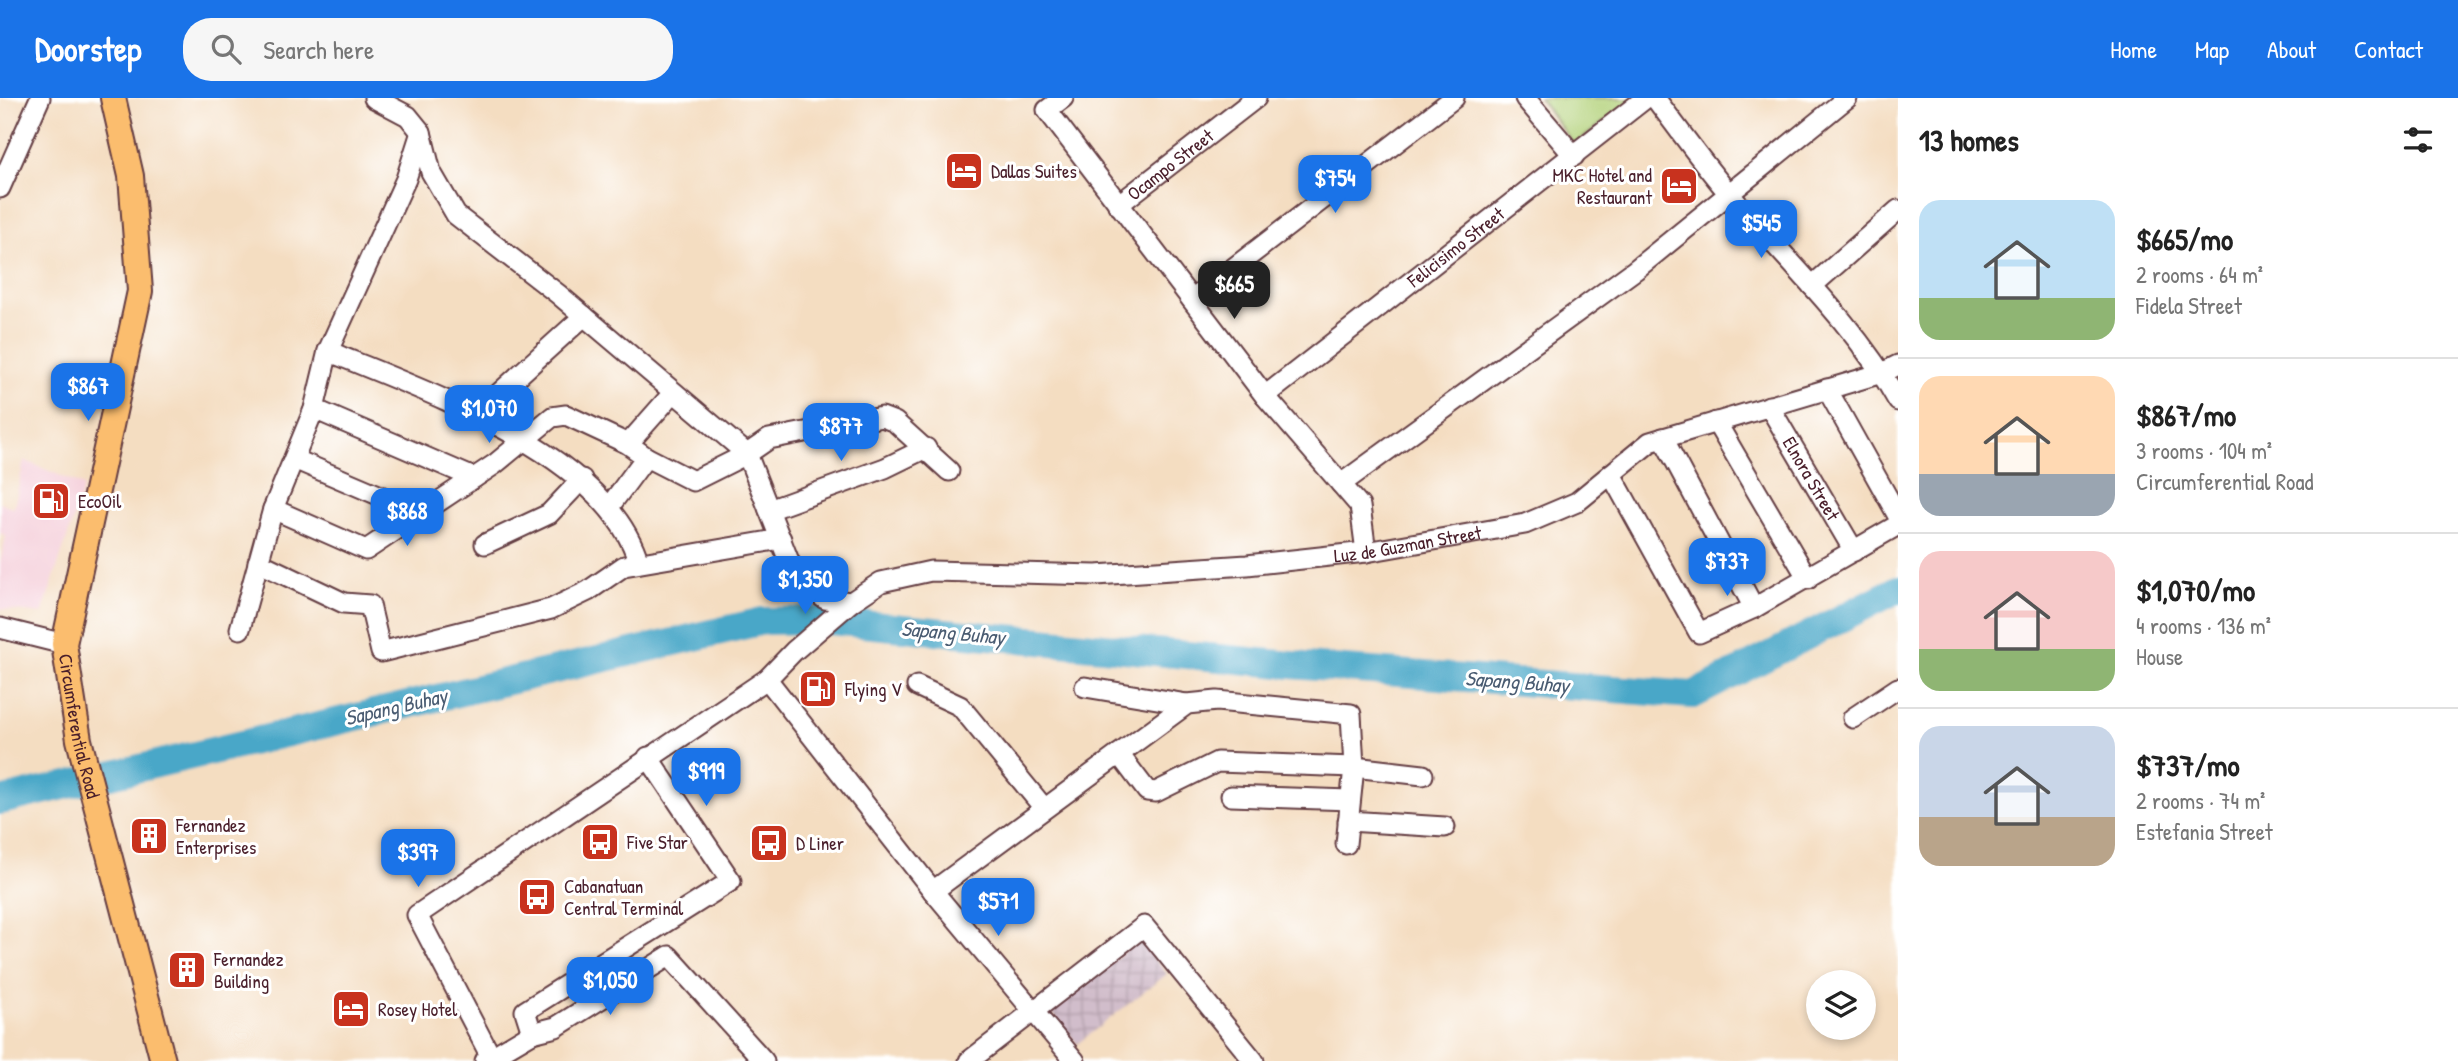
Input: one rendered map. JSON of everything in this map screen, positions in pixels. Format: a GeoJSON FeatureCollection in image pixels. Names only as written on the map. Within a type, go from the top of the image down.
{"type":"FeatureCollection","features":[{"type":"Feature","properties":{"kind":"main road","name":"Circumferential Road"},"geometry":{"type":"LineString","coordinates":[[113,98],[131,176],[140,292],[64,644],[79,740],[163,1061]]}},
{"type":"Feature","properties":{"kind":"street"},"geometry":{"type":"LineString","coordinates":[[0,188],[40,98]]}},
{"type":"Feature","properties":{"kind":"street"},"geometry":{"type":"LineString","coordinates":[[374,98],[408,116],[421,132],[432,172],[456,215],[584,316],[747,454],[801,582],[825,599],[846,607],[794,651],[767,679],[417,915],[488,1059],[532,1032],[556,1027],[670,956],[764,1061]]}},
{"type":"Feature","properties":{"kind":"street"},"geometry":{"type":"LineString","coordinates":[[408,116],[416,98]]}},
{"type":"Feature","properties":{"kind":"street","name":"Ocampo Street"},"geometry":{"type":"LineString","coordinates":[[1118,205],[1256,98]]}},
{"type":"Feature","properties":{"kind":"street"},"geometry":{"type":"LineString","coordinates":[[1192,300],[1454,98]]}},
{"type":"Feature","properties":{"kind":"street"},"geometry":{"type":"LineString","coordinates":[[1525,98],[1574,156]]}},
{"type":"Feature","properties":{"kind":"street","name":"Felicisimo Street"},"geometry":{"type":"LineString","coordinates":[[1265,396],[1646,98]]}},
{"type":"Feature","properties":{"kind":"street"},"geometry":{"type":"LineString","coordinates":[[1655,98],[1729,194],[1890,369],[1898,401]]}},
{"type":"Feature","properties":{"kind":"street"},"geometry":{"type":"LineString","coordinates":[[1341,484],[1635,270],[1847,98]]}},
{"type":"Feature","properties":{"kind":"street"},"geometry":{"type":"LineString","coordinates":[[1055,104],[1118,205],[1265,396],[1360,506],[1366,552]]}},
{"type":"Feature","properties":{"kind":"street"},"geometry":{"type":"LineString","coordinates":[[240,629],[273,509],[314,409],[328,351],[406,179],[421,132]]}},
{"type":"Feature","properties":{"kind":"street"},"geometry":{"type":"LineString","coordinates":[[1812,286],[1898,210]]}},
{"type":"Feature","properties":{"kind":"street"},"geometry":{"type":"LineString","coordinates":[[470,411],[495,397],[584,316]]}},
{"type":"Feature","properties":{"kind":"street"},"geometry":{"type":"LineString","coordinates":[[328,351],[470,411],[582,479],[609,507],[634,544],[639,563]]}},
{"type":"Feature","properties":{"kind":"street","name":"Luz de Guzman Street"},"geometry":{"type":"LineString","coordinates":[[846,607],[881,582],[931,571],[1096,575],[1247,565],[1366,552],[1525,524],[1577,502],[1650,442],[1890,369]]}},
{"type":"Feature","properties":{"kind":"street"},"geometry":{"type":"LineString","coordinates":[[1827,389],[1898,516]]}},
{"type":"Feature","properties":{"kind":"street"},"geometry":{"type":"LineString","coordinates":[[628,443],[673,393]]}},
{"type":"Feature","properties":{"kind":"street","name":"Elnora Street"},"geometry":{"type":"LineString","coordinates":[[1769,406],[1854,551]]}},
{"type":"Feature","properties":{"kind":"street"},"geometry":{"type":"LineString","coordinates":[[314,409],[474,478]]}},
{"type":"Feature","properties":{"kind":"street"},"geometry":{"type":"LineString","coordinates":[[273,509],[366,550],[474,478],[552,417],[566,415],[628,443],[646,457],[693,481],[747,454],[769,439],[882,417],[895,422],[949,471]]}},
{"type":"Feature","properties":{"kind":"street"},"geometry":{"type":"LineString","coordinates":[[1716,422],[1808,579]]}},
{"type":"Feature","properties":{"kind":"street"},"geometry":{"type":"LineString","coordinates":[[1663,438],[1754,608]]}},
{"type":"Feature","properties":{"kind":"street"},"geometry":{"type":"LineString","coordinates":[[769,510],[884,468],[926,448]]}},
{"type":"Feature","properties":{"kind":"street"},"geometry":{"type":"LineString","coordinates":[[609,507],[646,457]]}},
{"type":"Feature","properties":{"kind":"street"},"geometry":{"type":"LineString","coordinates":[[294,459],[423,514]]}},
{"type":"Feature","properties":{"kind":"street"},"geometry":{"type":"LineString","coordinates":[[1611,474],[1699,633],[1808,579],[1898,525]]}},
{"type":"Feature","properties":{"kind":"street"},"geometry":{"type":"LineString","coordinates":[[485,544],[549,514],[582,479]]}},
{"type":"Feature","properties":{"kind":"street"},"geometry":{"type":"LineString","coordinates":[[258,562],[344,603],[370,605],[381,652],[551,610],[588,591],[624,566],[781,539]]}},
{"type":"Feature","properties":{"kind":"street"},"geometry":{"type":"LineString","coordinates":[[0,628],[64,644]]}},
{"type":"Feature","properties":{"kind":"street"},"geometry":{"type":"LineString","coordinates":[[767,679],[933,891],[1075,1061]]}},
{"type":"Feature","properties":{"kind":"street"},"geometry":{"type":"LineString","coordinates":[[917,686],[960,706],[1044,808]]}},
{"type":"Feature","properties":{"kind":"street"},"geometry":{"type":"LineString","coordinates":[[1085,687],[1187,704],[1217,701],[1351,714],[1354,767],[1346,844]]}},
{"type":"Feature","properties":{"kind":"street"},"geometry":{"type":"LineString","coordinates":[[1853,718],[1898,688]]}},
{"type":"Feature","properties":{"kind":"street"},"geometry":{"type":"LineString","coordinates":[[933,891],[1187,704]]}},
{"type":"Feature","properties":{"kind":"street"},"geometry":{"type":"LineString","coordinates":[[1119,754],[1147,791],[1156,792],[1217,762],[1354,767],[1423,775]]}},
{"type":"Feature","properties":{"kind":"street"},"geometry":{"type":"LineString","coordinates":[[532,1032],[526,1011],[731,881],[648,757]]}},
{"type":"Feature","properties":{"kind":"street"},"geometry":{"type":"LineString","coordinates":[[1231,796],[1350,800]]}},
{"type":"Feature","properties":{"kind":"street"},"geometry":{"type":"LineString","coordinates":[[1348,821],[1445,827]]}},
{"type":"Feature","properties":{"kind":"street"},"geometry":{"type":"LineString","coordinates":[[969,1061],[1144,926],[1254,1061]]}},
{"type":"Feature","properties":{"kind":"shaded area"},"geometry":{"type":"Polygon","coordinates":[[[24,460],[84,486],[42,614],[0,609],[0,563],[6,536],[0,533],[0,502],[14,508],[24,460]]]}},
{"type":"Feature","properties":{"kind":"shaded area"},"geometry":{"type":"Polygon","coordinates":[[[1139,940],[1167,974],[1077,1044],[1050,1010],[1139,940]]]}},
{"type":"Feature","properties":{"kind":"green space"},"geometry":{"type":"Polygon","coordinates":[[[1539,98],[1635,98],[1574,145],[1539,98]]]}},
{"type":"Feature","properties":{"kind":"waterway","name":"Sapang Buhay"},"geometry":{"type":"LineString","coordinates":[[0,801],[763,621],[820,620],[1292,665],[1693,695],[1898,589]]}},
{"type":"Feature","properties":{"kind":"place","name":"Dallas Suites"},"geometry":{"type":"Point","coordinates":[964,171]}},
{"type":"Feature","properties":{"kind":"place","name":"MKC Hotel and Restaurant"},"geometry":{"type":"Point","coordinates":[1679,186]}},
{"type":"Feature","properties":{"kind":"place","name":"EcoOil"},"geometry":{"type":"Point","coordinates":[51,501]}},
{"type":"Feature","properties":{"kind":"place","name":"Flying V"},"geometry":{"type":"Point","coordinates":[818,689]}},
{"type":"Feature","properties":{"kind":"place","name":"Fernandez Enterprises"},"geometry":{"type":"Point","coordinates":[149,836]}},
{"type":"Feature","properties":{"kind":"place","name":"Five Star"},"geometry":{"type":"Point","coordinates":[600,842]}},
{"type":"Feature","properties":{"kind":"place","name":"D Liner"},"geometry":{"type":"Point","coordinates":[769,843]}},
{"type":"Feature","properties":{"kind":"place","name":"Cabanatuan Central Terminal"},"geometry":{"type":"Point","coordinates":[537,897]}},
{"type":"Feature","properties":{"kind":"place","name":"Fernandez Building"},"geometry":{"type":"Point","coordinates":[187,970]}},
{"type":"Feature","properties":{"kind":"place","name":"Rosey Hotel"},"geometry":{"type":"Point","coordinates":[351,1009]}}]}
